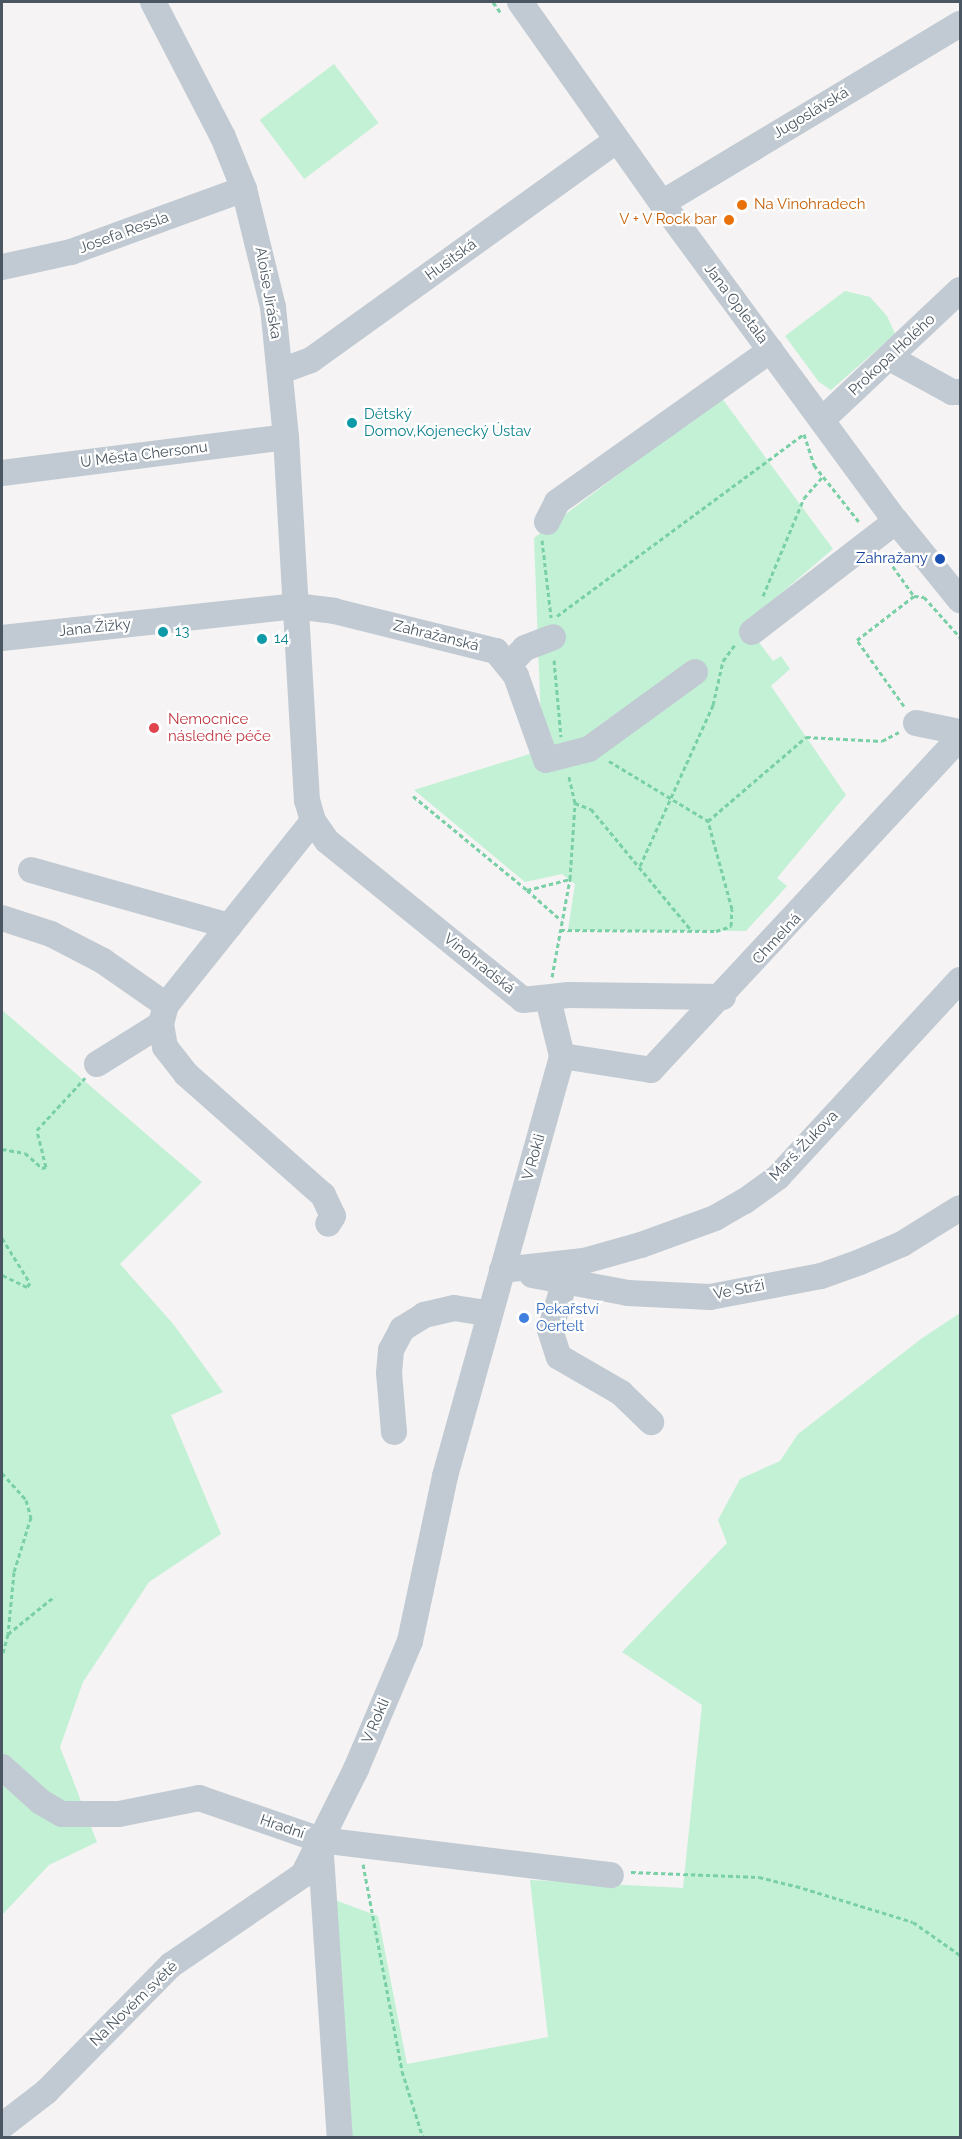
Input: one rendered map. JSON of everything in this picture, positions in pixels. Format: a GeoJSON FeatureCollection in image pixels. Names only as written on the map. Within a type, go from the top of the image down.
{"type":"FeatureCollection","features":[{"type":"Feature","properties":{"kind":"street","name":"Aloise Jiráska"},"geometry":{"type":"LineString","coordinates":[[153,2],[223,137],[244,189],[273,307],[286,437],[295,606]]}},
{"type":"Feature","properties":{"kind":"street","name":"Jana Opletala"},"geometry":{"type":"LineString","coordinates":[[526,4],[616,141],[771,350],[814,427],[896,521],[960,600]]}},
{"type":"Feature","properties":{"kind":"street","name":"Jugoslávská"},"geometry":{"type":"LineString","coordinates":[[662,203],[960,24]]}},
{"type":"Feature","properties":{"kind":"street","name":"Husitská"},"geometry":{"type":"LineString","coordinates":[[281,371],[311,360],[616,141]]}},
{"type":"Feature","properties":{"kind":"street","name":"Josefa Ressla"},"geometry":{"type":"LineString","coordinates":[[2,267],[71,252],[244,189]]}},
{"type":"Feature","properties":{"kind":"street","name":"Prokopa Holého"},"geometry":{"type":"LineString","coordinates":[[814,427],[960,290]]}},
{"type":"Feature","properties":{"kind":"street"},"geometry":{"type":"LineString","coordinates":[[547,522],[557,502],[771,350]]}},
{"type":"Feature","properties":{"kind":"street"},"geometry":{"type":"LineString","coordinates":[[890,358],[952,392],[960,392]]}},
{"type":"Feature","properties":{"kind":"street","name":"U Města Chersonu"},"geometry":{"type":"LineString","coordinates":[[2,473],[286,437]]}},
{"type":"Feature","properties":{"kind":"street"},"geometry":{"type":"LineString","coordinates":[[752,632],[896,521]]}},
{"type":"Feature","properties":{"kind":"street","name":"Jana Žižky"},"geometry":{"type":"LineString","coordinates":[[2,638],[295,606]]}},
{"type":"Feature","properties":{"kind":"street","name":"Zahražanská"},"geometry":{"type":"LineString","coordinates":[[295,606],[334,611],[496,651],[508,665]]}},
{"type":"Feature","properties":{"kind":"street","name":"Vinohradská"},"geometry":{"type":"LineString","coordinates":[[295,606],[307,800],[313,820],[327,842],[523,1000],[569,995],[723,997]]}},
{"type":"Feature","properties":{"kind":"street"},"geometry":{"type":"LineString","coordinates":[[552,629],[525,648],[508,665],[546,760],[565,758],[589,749],[695,672]]}},
{"type":"Feature","properties":{"kind":"street"},"geometry":{"type":"LineString","coordinates":[[916,723],[960,732]]}},
{"type":"Feature","properties":{"kind":"street","name":"Chmelná"},"geometry":{"type":"LineString","coordinates":[[562,1056],[651,1070],[723,997],[960,738]]}},
{"type":"Feature","properties":{"kind":"street"},"geometry":{"type":"LineString","coordinates":[[97,1064],[163,1014],[313,820]]}},
{"type":"Feature","properties":{"kind":"street"},"geometry":{"type":"LineString","coordinates":[[31,870],[229,926]]}},
{"type":"Feature","properties":{"kind":"street"},"geometry":{"type":"LineString","coordinates":[[2,918],[51,934],[103,961],[163,1014],[165,1047],[186,1074],[323,1195],[333,1216],[328,1224]]}},
{"type":"Feature","properties":{"kind":"street","name":"Marš. Žukova"},"geometry":{"type":"LineString","coordinates":[[502,1270],[584,1261],[641,1245],[715,1218],[745,1201],[778,1177],[960,980]]}},
{"type":"Feature","properties":{"kind":"street","name":"V Rokli"},"geometry":{"type":"LineString","coordinates":[[320,1840],[356,1769],[410,1641],[445,1476],[562,1056],[548,999]]}},
{"type":"Feature","properties":{"kind":"street","name":"Ve Strži"},"geometry":{"type":"LineString","coordinates":[[502,1270],[628,1293],[710,1297],[821,1276],[850,1266],[902,1244],[960,1208]]}},
{"type":"Feature","properties":{"kind":"street"},"geometry":{"type":"LineString","coordinates":[[564,1281],[550,1330],[559,1357],[621,1393],[651,1422]]}},
{"type":"Feature","properties":{"kind":"street"},"geometry":{"type":"LineString","coordinates":[[394,1432],[389,1373],[391,1350],[402,1329],[424,1315],[454,1308],[490,1314]]}},
{"type":"Feature","properties":{"kind":"street","name":"Hradní"},"geometry":{"type":"LineString","coordinates":[[2,1767],[41,1802],[62,1814],[118,1814],[199,1798],[320,1840],[340,2138]]}},
{"type":"Feature","properties":{"kind":"street"},"geometry":{"type":"LineString","coordinates":[[320,1840],[611,1875]]}},
{"type":"Feature","properties":{"kind":"street","name":"Na Novém světě"},"geometry":{"type":"LineString","coordinates":[[2,2126],[46,2092],[171,1965],[303,1875],[320,1840]]}},
{"type":"Feature","properties":{"kind":"path"},"geometry":{"type":"LineString","coordinates":[[552,629],[814,427]]}},
{"type":"Feature","properties":{"kind":"path"},"geometry":{"type":"LineString","coordinates":[[759,605],[804,498],[822,477]]}},
{"type":"Feature","properties":{"kind":"path"},"geometry":{"type":"LineString","coordinates":[[708,821],[806,737],[882,741],[916,723],[857,640],[914,596]]}},
{"type":"Feature","properties":{"kind":"path"},"geometry":{"type":"LineString","coordinates":[[640,866],[713,705],[723,661],[728,651],[752,632]]}},
{"type":"Feature","properties":{"kind":"path"},"geometry":{"type":"LineString","coordinates":[[561,930],[716,931],[731,926],[732,909],[708,821],[589,749]]}},
{"type":"Feature","properties":{"kind":"path"},"geometry":{"type":"LineString","coordinates":[[548,999],[570,879],[575,803],[565,758]]}},
{"type":"Feature","properties":{"kind":"path"},"geometry":{"type":"LineString","coordinates":[[413,796],[562,921]]}},
{"type":"Feature","properties":{"kind":"path"},"geometry":{"type":"LineString","coordinates":[[575,803],[591,809],[692,931]]}},
{"type":"Feature","properties":{"kind":"path"},"geometry":{"type":"LineString","coordinates":[[526,890],[570,879]]}},
{"type":"Feature","properties":{"kind":"path"},"geometry":{"type":"LineString","coordinates":[[2,1149],[25,1153],[42,1168],[46,1167],[37,1130],[97,1064]]}},
{"type":"Feature","properties":{"kind":"path"},"geometry":{"type":"LineString","coordinates":[[2,1238],[30,1283],[27,1287],[2,1275]]}},
{"type":"Feature","properties":{"kind":"path"},"geometry":{"type":"LineString","coordinates":[[2,1473],[26,1500],[31,1517],[14,1572],[8,1634],[2,1656]]}},
{"type":"Feature","properties":{"kind":"path"},"geometry":{"type":"LineString","coordinates":[[8,1634],[55,1596]]}},
{"type":"Feature","properties":{"kind":"path"},"geometry":{"type":"LineString","coordinates":[[360,1845],[402,2071],[423,2138]]}},
{"type":"Feature","properties":{"kind":"path"},"geometry":{"type":"LineString","coordinates":[[611,1875],[649,1872],[759,1877],[913,1922],[960,1954]]}},
{"type":"Feature","properties":{"kind":"green space"},"geometry":{"type":"Polygon","coordinates":[[[334,64],[379,123],[304,179],[260,120],[334,64]]]}},
{"type":"Feature","properties":{"kind":"green space"},"geometry":{"type":"Polygon","coordinates":[[[845,291],[870,297],[887,316],[895,334],[831,390],[819,382],[785,336],[845,291]]]}},
{"type":"Feature","properties":{"kind":"green space"},"geometry":{"type":"Polygon","coordinates":[[[721,397],[833,549],[745,624],[773,661],[781,656],[790,669],[771,686],[846,795],[777,878],[787,886],[746,931],[568,930],[575,884],[562,874],[525,882],[414,790],[542,750],[534,538],[721,397]]]}},
{"type":"Feature","properties":{"kind":"green space"},"geometry":{"type":"Polygon","coordinates":[[[2,1010],[202,1182],[120,1264],[174,1325],[223,1392],[171,1415],[221,1534],[149,1582],[83,1682],[60,1747],[97,1842],[49,1865],[2,1915],[2,1010]]]}},
{"type":"Feature","properties":{"kind":"green space"},"geometry":{"type":"Polygon","coordinates":[[[960,1313],[960,2137],[350,2137],[335,1900],[378,1916],[407,2064],[548,2037],[530,1880],[683,1888],[702,1705],[622,1652],[727,1543],[718,1520],[740,1479],[780,1461],[798,1434],[921,1339],[960,1313]]]}},
{"type":"Feature","properties":{"kind":"place","name":"Na Vinohradech"},"geometry":{"type":"Point","coordinates":[742,205]}},
{"type":"Feature","properties":{"kind":"place","name":"V + V Rock bar"},"geometry":{"type":"Point","coordinates":[729,220]}},
{"type":"Feature","properties":{"kind":"place","name":"Dětský Domov,Kojenecký Ústav"},"geometry":{"type":"Point","coordinates":[352,423]}},
{"type":"Feature","properties":{"kind":"place","name":"Zahražany"},"geometry":{"type":"Point","coordinates":[940,559]}},
{"type":"Feature","properties":{"kind":"place","name":"13"},"geometry":{"type":"Point","coordinates":[163,632]}},
{"type":"Feature","properties":{"kind":"place","name":"14"},"geometry":{"type":"Point","coordinates":[262,639]}},
{"type":"Feature","properties":{"kind":"place","name":"Nemocnice následné péče"},"geometry":{"type":"Point","coordinates":[154,728]}},
{"type":"Feature","properties":{"kind":"place","name":"Pekařství Oertelt"},"geometry":{"type":"Point","coordinates":[524,1318]}}]}
